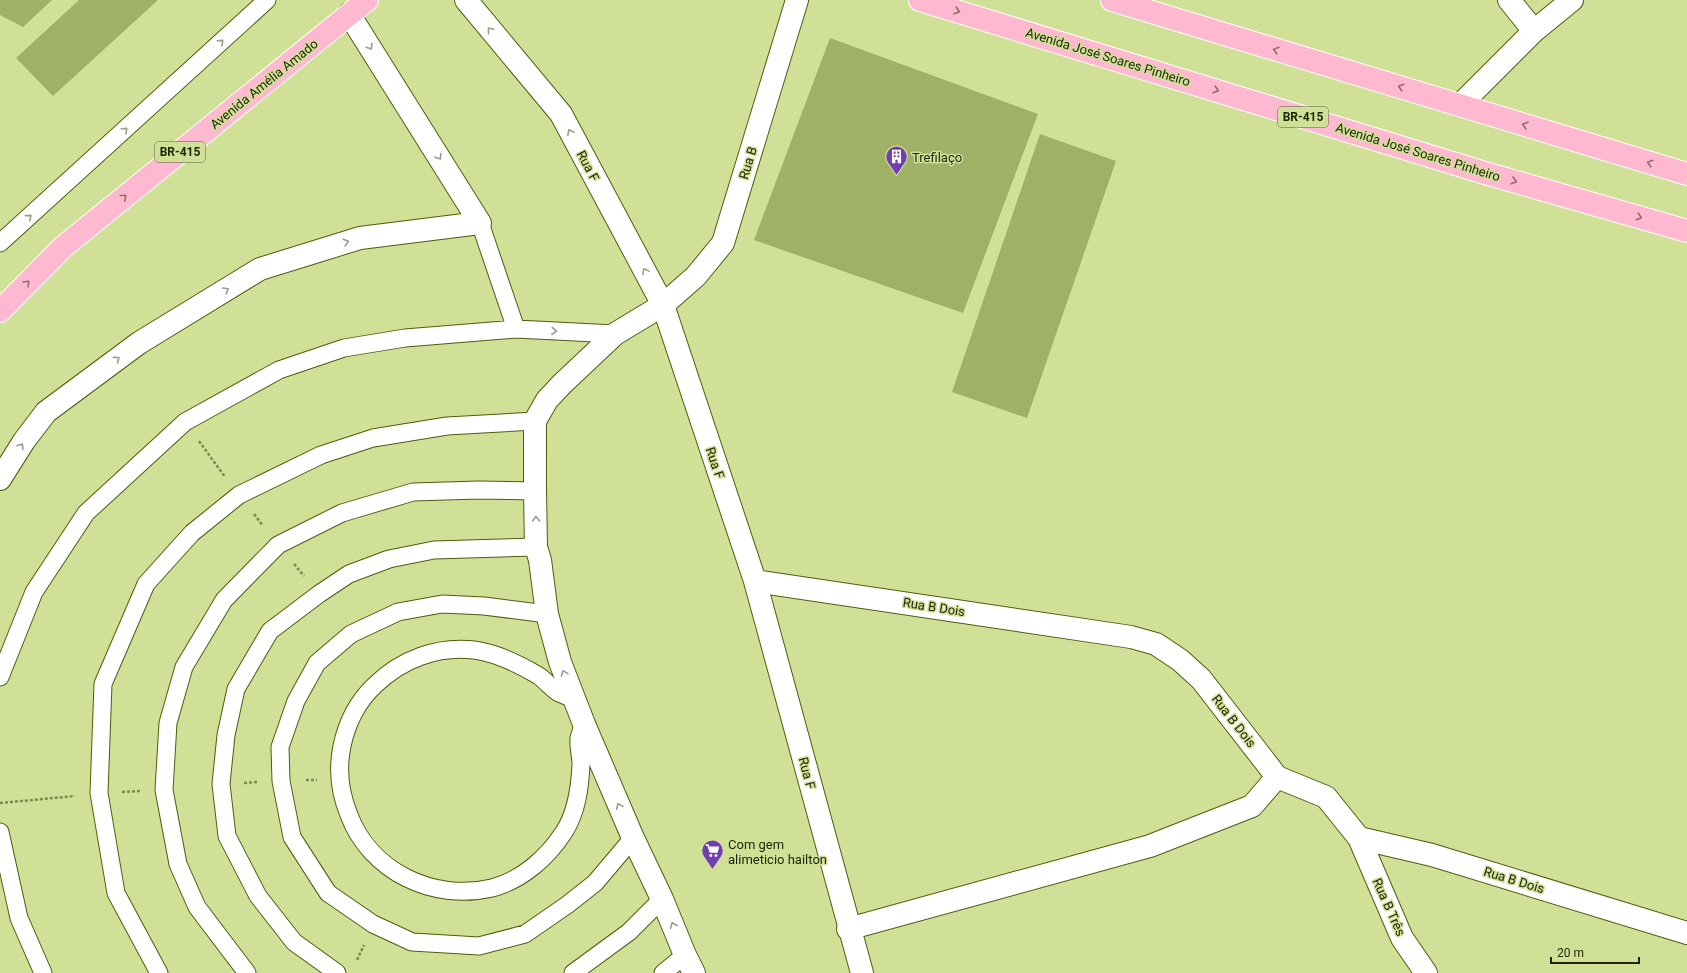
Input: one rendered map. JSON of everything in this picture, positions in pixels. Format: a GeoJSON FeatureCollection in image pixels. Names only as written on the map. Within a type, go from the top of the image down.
{"type":"FeatureCollection","features":[{"type":"Feature","properties":{"kind":"main road","name":"Avenida Amélia Amado"},"geometry":{"type":"LineString","coordinates":[[0,311],[63,247],[367,0]]}},
{"type":"Feature","properties":{"kind":"main road","name":"Avenida José Soares Pinheiro"},"geometry":{"type":"LineString","coordinates":[[920,0],[1470,168],[1687,231]]}},
{"type":"Feature","properties":{"kind":"main road"},"geometry":{"type":"LineString","coordinates":[[1112,0],[1687,174]]}},
{"type":"Feature","properties":{"kind":"street","name":"Rua F"},"geometry":{"type":"LineString","coordinates":[[466,0],[561,114],[663,305],[755,581],[848,929],[862,973]]}},
{"type":"Feature","properties":{"kind":"street","name":"Rua B"},"geometry":{"type":"LineString","coordinates":[[535,421],[547,400],[615,334],[663,305],[696,276],[723,243],[797,0]]}},
{"type":"Feature","properties":{"kind":"street"},"geometry":{"type":"LineString","coordinates":[[1509,0],[1534,31]]}},
{"type":"Feature","properties":{"kind":"street"},"geometry":{"type":"LineString","coordinates":[[1460,105],[1534,31],[1572,0]]}},
{"type":"Feature","properties":{"kind":"street"},"geometry":{"type":"LineString","coordinates":[[0,478],[24,441],[46,412],[139,343],[260,269],[360,238],[480,223],[349,14]]}},
{"type":"Feature","properties":{"kind":"street"},"geometry":{"type":"LineString","coordinates":[[535,421],[536,547],[540,560],[547,614],[560,662],[584,724],[662,899],[689,964]]}},
{"type":"Feature","properties":{"kind":"street","name":"Rua B Dois"},"geometry":{"type":"LineString","coordinates":[[755,581],[1131,637],[1156,644],[1180,660],[1201,679],[1277,777]]}},
{"type":"Feature","properties":{"kind":"street"},"geometry":{"type":"LineString","coordinates":[[848,929],[1150,846],[1252,806],[1277,777],[1326,797],[1360,838]]}},
{"type":"Feature","properties":{"kind":"street","name":"Rua B Dois"},"geometry":{"type":"LineString","coordinates":[[1360,838],[1432,855],[1687,933]]}},
{"type":"Feature","properties":{"kind":"street","name":"Rua B Três"},"geometry":{"type":"LineString","coordinates":[[1360,838],[1402,938],[1426,973]]}},
{"type":"Feature","properties":{"kind":"lane"},"geometry":{"type":"LineString","coordinates":[[0,243],[267,0]]}},
{"type":"Feature","properties":{"kind":"lane"},"geometry":{"type":"LineString","coordinates":[[480,223],[516,329]]}},
{"type":"Feature","properties":{"kind":"lane"},"geometry":{"type":"LineString","coordinates":[[0,677],[34,592],[86,513],[185,422],[279,370],[344,348],[405,338],[516,329],[615,334]]}},
{"type":"Feature","properties":{"kind":"lane"},"geometry":{"type":"LineString","coordinates":[[159,973],[116,893],[99,794],[103,684],[146,584],[192,533],[239,495],[321,454],[374,438],[447,426],[535,421]]}},
{"type":"Feature","properties":{"kind":"lane"},"geometry":{"type":"LineString","coordinates":[[247,973],[197,907],[178,864],[164,790],[168,723],[184,666],[224,600],[278,545],[342,513],[413,492],[479,490],[535,492]]}},
{"type":"Feature","properties":{"kind":"lane"},"geometry":{"type":"LineString","coordinates":[[337,973],[294,942],[289,936],[258,896],[227,836],[221,784],[226,735],[236,689],[270,631],[319,594],[349,574],[388,559],[434,550],[536,547]]}},
{"type":"Feature","properties":{"kind":"lane"},"geometry":{"type":"LineString","coordinates":[[547,614],[484,606],[442,604],[398,612],[351,634],[317,663],[296,701],[280,747],[281,781],[292,837],[328,893],[374,924],[412,942],[479,946],[525,934],[567,905],[595,883],[634,838]]}},
{"type":"Feature","properties":{"kind":"lane"},"geometry":{"type":"LineString","coordinates":[[573,698],[559,693],[540,677],[519,665],[498,656],[474,650],[451,650],[427,654],[405,662],[385,675],[368,691],[354,710],[345,732],[340,755],[339,779],[344,802],[352,824],[365,845],[381,862],[401,876],[422,885],[445,890],[469,891],[492,888],[514,879],[534,866],[552,850],[565,831],[574,809],[580,785],[581,762],[579,739],[584,724]]}},
{"type":"Feature","properties":{"kind":"lane"},"geometry":{"type":"LineString","coordinates":[[0,832],[19,918],[43,973]]}},
{"type":"Feature","properties":{"kind":"lane"},"geometry":{"type":"LineString","coordinates":[[573,973],[629,932],[662,899]]}},
{"type":"Feature","properties":{"kind":"lane"},"geometry":{"type":"LineString","coordinates":[[663,973],[689,964]]}},
{"type":"Feature","properties":{"kind":"building"},"geometry":{"type":"Polygon","coordinates":[[[0,0],[52,0],[23,27],[0,15],[0,0]]]}},
{"type":"Feature","properties":{"kind":"building"},"geometry":{"type":"Polygon","coordinates":[[[79,0],[158,0],[53,96],[16,58],[79,0]]]}},
{"type":"Feature","properties":{"kind":"building","name":"Trefilaço"},"geometry":{"type":"Polygon","coordinates":[[[830,38],[1038,114],[963,313],[754,240],[830,38]]]}},
{"type":"Feature","properties":{"kind":"building"},"geometry":{"type":"Polygon","coordinates":[[[1040,134],[1116,161],[1027,418],[952,392],[1040,134]]]}},
{"type":"Feature","properties":{"kind":"place","name":"Trefilaço"},"geometry":{"type":"Point","coordinates":[896,176]}},
{"type":"Feature","properties":{"kind":"place","name":"Com gem alimeticio hailton"},"geometry":{"type":"Point","coordinates":[712,870]}}]}
